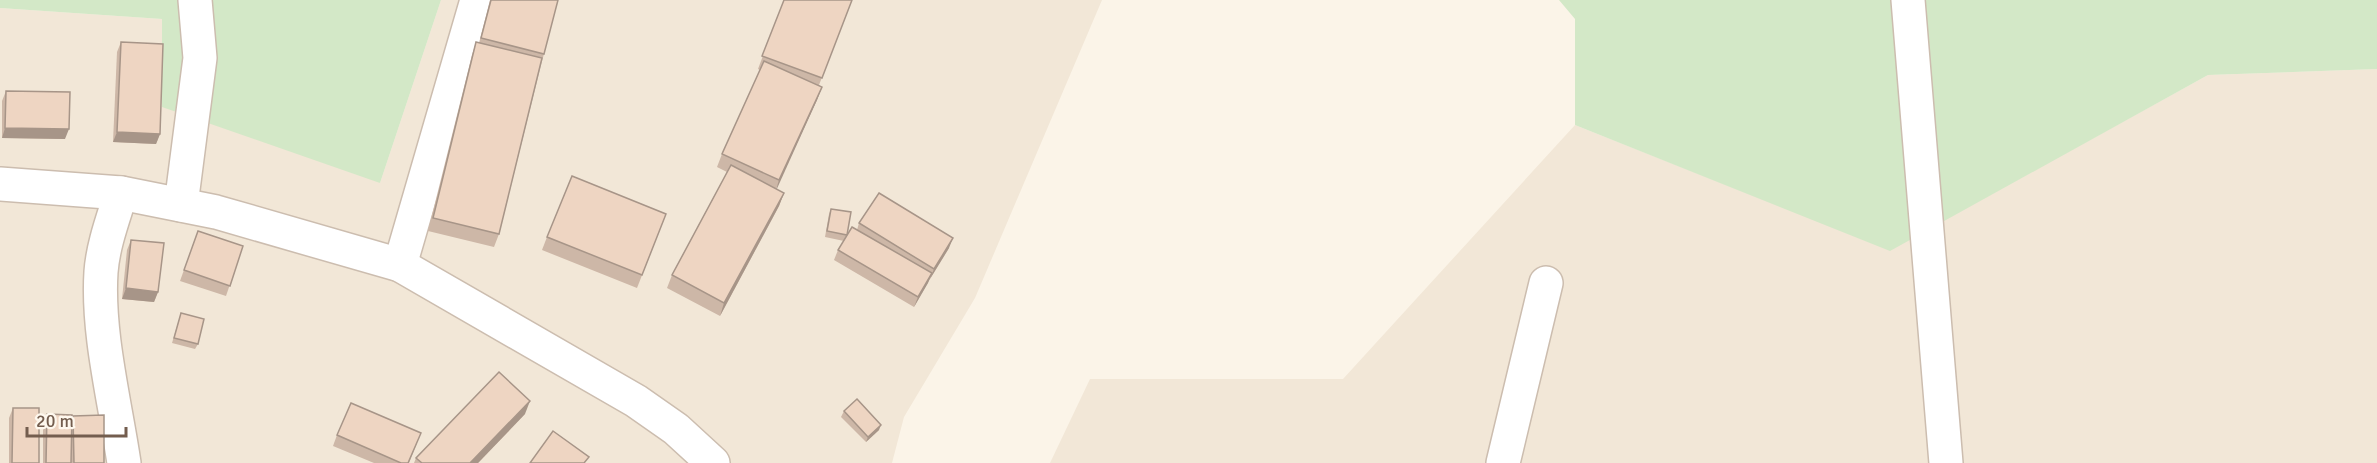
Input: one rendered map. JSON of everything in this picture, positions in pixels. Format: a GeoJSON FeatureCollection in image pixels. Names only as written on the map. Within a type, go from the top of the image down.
{"type":"FeatureCollection","features":[{"type":"Feature","properties":{"kind":"street"},"geometry":{"type":"LineString","coordinates":[[181,205],[200,58],[195,0]]}},
{"type":"Feature","properties":{"kind":"street"},"geometry":{"type":"LineString","coordinates":[[400,265],[477,0]]}},
{"type":"Feature","properties":{"kind":"street"},"geometry":{"type":"LineString","coordinates":[[1908,0],[1946,463]]}},
{"type":"Feature","properties":{"kind":"street"},"geometry":{"type":"LineString","coordinates":[[0,184],[121,193],[181,205],[400,265],[636,401],[676,429],[713,463]]}},
{"type":"Feature","properties":{"kind":"street"},"geometry":{"type":"LineString","coordinates":[[121,193],[107,235],[101,271],[100,307],[124,463]]}},
{"type":"Feature","properties":{"kind":"street"},"geometry":{"type":"LineString","coordinates":[[1503,463],[1546,283]]}},
{"type":"Feature","properties":{"kind":"shaded area"},"geometry":{"type":"Polygon","coordinates":[[[441,0],[1102,0],[975,298],[904,417],[892,463],[0,463],[0,8],[162,19],[380,183],[441,0]]]}},
{"type":"Feature","properties":{"kind":"shaded area"},"geometry":{"type":"Polygon","coordinates":[[[2377,69],[2377,463],[1050,463],[1090,379],[1343,379],[1575,125],[1890,250],[2208,75],[2377,69]]]}},
{"type":"Feature","properties":{"kind":"green space"},"geometry":{"type":"Polygon","coordinates":[[[0,0],[441,0],[380,183],[162,107],[162,19],[0,8],[0,0]]]}},
{"type":"Feature","properties":{"kind":"green space"},"geometry":{"type":"Polygon","coordinates":[[[1559,0],[2377,0],[2377,69],[2208,75],[1890,251],[1575,125],[1575,19],[1559,0]]]}},
{"type":"Feature","properties":{"kind":"building"},"geometry":{"type":"Polygon","coordinates":[[[491,0],[558,0],[544,54],[481,38],[491,0]]]}},
{"type":"Feature","properties":{"kind":"building"},"geometry":{"type":"Polygon","coordinates":[[[784,0],[852,0],[822,78],[762,56],[784,0]]]}},
{"type":"Feature","properties":{"kind":"building"},"geometry":{"type":"Polygon","coordinates":[[[121,42],[163,44],[160,134],[117,132],[121,42]]]}},
{"type":"Feature","properties":{"kind":"building"},"geometry":{"type":"Polygon","coordinates":[[[476,42],[542,58],[499,234],[433,218],[476,42]]]}},
{"type":"Feature","properties":{"kind":"building"},"geometry":{"type":"Polygon","coordinates":[[[764,61],[822,87],[779,180],[722,154],[764,61]]]}},
{"type":"Feature","properties":{"kind":"building"},"geometry":{"type":"Polygon","coordinates":[[[6,91],[70,92],[69,129],[5,128],[6,91]]]}},
{"type":"Feature","properties":{"kind":"building"},"geometry":{"type":"Polygon","coordinates":[[[731,165],[784,193],[724,303],[672,275],[731,165]]]}},
{"type":"Feature","properties":{"kind":"building"},"geometry":{"type":"Polygon","coordinates":[[[572,176],[666,214],[642,275],[547,237],[572,176]]]}},
{"type":"Feature","properties":{"kind":"building"},"geometry":{"type":"Polygon","coordinates":[[[879,193],[953,238],[934,269],[859,223],[879,193]]]}},
{"type":"Feature","properties":{"kind":"building"},"geometry":{"type":"Polygon","coordinates":[[[831,209],[851,212],[847,235],[827,231],[831,209]]]}},
{"type":"Feature","properties":{"kind":"building"},"geometry":{"type":"Polygon","coordinates":[[[852,227],[932,273],[918,297],[838,250],[852,227]]]}},
{"type":"Feature","properties":{"kind":"building"},"geometry":{"type":"Polygon","coordinates":[[[198,231],[243,246],[230,286],[184,270],[198,231]]]}},
{"type":"Feature","properties":{"kind":"building"},"geometry":{"type":"Polygon","coordinates":[[[131,240],[164,243],[158,292],[126,288],[131,240]]]}},
{"type":"Feature","properties":{"kind":"building"},"geometry":{"type":"Polygon","coordinates":[[[181,313],[204,319],[198,344],[174,338],[181,313]]]}},
{"type":"Feature","properties":{"kind":"building"},"geometry":{"type":"Polygon","coordinates":[[[499,372],[530,401],[470,463],[422,463],[416,458],[499,372]]]}},
{"type":"Feature","properties":{"kind":"building"},"geometry":{"type":"Polygon","coordinates":[[[857,399],[881,425],[868,437],[844,411],[857,399]]]}},
{"type":"Feature","properties":{"kind":"building"},"geometry":{"type":"Polygon","coordinates":[[[351,403],[421,433],[408,463],[401,463],[337,435],[351,403]]]}},
{"type":"Feature","properties":{"kind":"building"},"geometry":{"type":"Polygon","coordinates":[[[13,408],[39,408],[39,463],[12,463],[13,408]]]}},
{"type":"Feature","properties":{"kind":"building"},"geometry":{"type":"Polygon","coordinates":[[[47,414],[72,415],[71,463],[46,463],[47,414]]]}},
{"type":"Feature","properties":{"kind":"building"},"geometry":{"type":"Polygon","coordinates":[[[104,415],[104,463],[74,463],[73,416],[104,415]]]}},
{"type":"Feature","properties":{"kind":"building"},"geometry":{"type":"Polygon","coordinates":[[[553,431],[589,457],[584,463],[530,463],[553,431]]]}}]}
